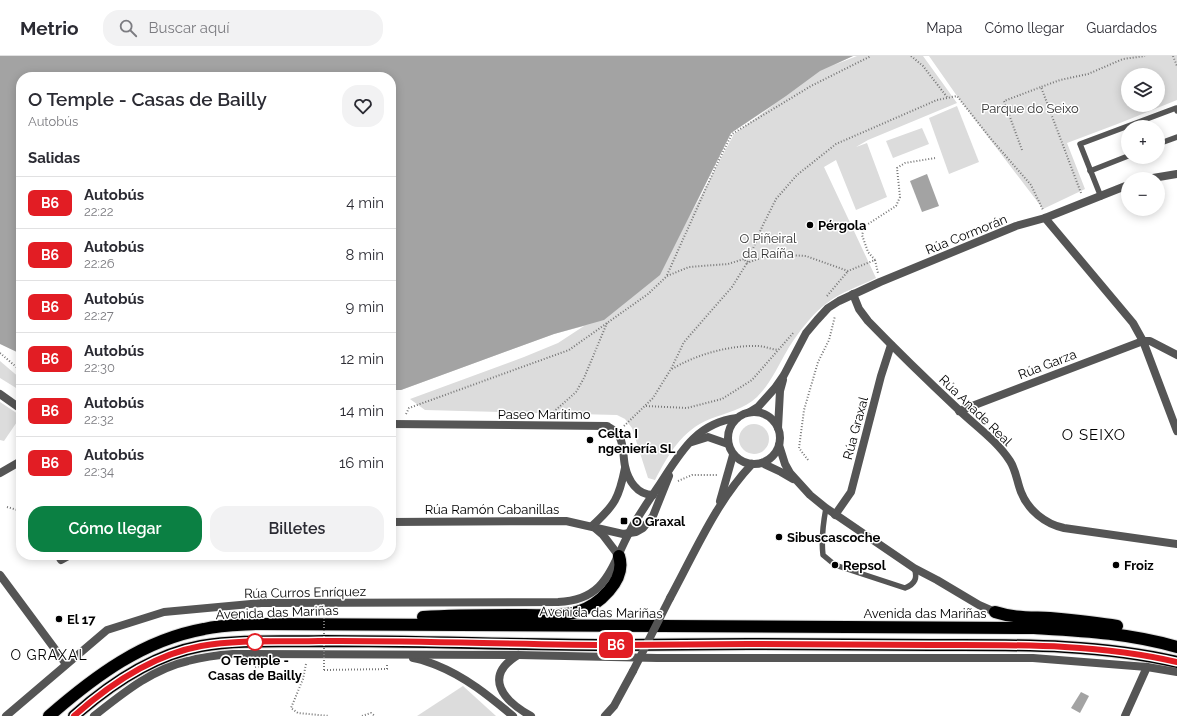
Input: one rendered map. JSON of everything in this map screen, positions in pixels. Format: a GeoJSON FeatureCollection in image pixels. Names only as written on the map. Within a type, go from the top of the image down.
{"type":"FeatureCollection","features":[{"type":"Feature","properties":{"kind":"highway"},"geometry":{"type":"LineString","coordinates":[[389,624],[415,618],[456,615],[558,615],[578,612],[590,606],[610,589],[620,572],[621,562],[618,556]]}},
{"type":"Feature","properties":{"kind":"highway"},"geometry":{"type":"LineString","coordinates":[[995,612],[1016,617],[1080,620],[1117,626],[1141,632],[1163,643]]}},
{"type":"Feature","properties":{"kind":"highway","name":"Avenida das Mariñas"},"geometry":{"type":"LineString","coordinates":[[49,716],[99,676],[120,661],[141,649],[184,633],[205,628],[256,624],[1034,628],[1104,632],[1177,647]]}},
{"type":"Feature","properties":{"kind":"highway"},"geometry":{"type":"LineString","coordinates":[[74,716],[125,677],[141,667],[157,660],[180,651],[198,647],[215,644],[250,642],[370,641],[619,645],[1033,645],[1109,650],[1149,655],[1177,662]]}},
{"type":"Feature","properties":{"kind":"street"},"geometry":{"type":"LineString","coordinates":[[1165,176],[1177,174]]}},
{"type":"Feature","properties":{"kind":"street","name":"Rúa Cormorán"},"geometry":{"type":"LineString","coordinates":[[778,428],[780,391],[784,376],[806,333],[828,308],[853,294],[880,282],[1016,226],[1046,218],[1085,204],[1121,188]]}},
{"type":"Feature","properties":{"kind":"street"},"geometry":{"type":"LineString","coordinates":[[1046,218],[1133,322],[1143,341],[1177,431]]}},
{"type":"Feature","properties":{"kind":"street","name":"Rúa Anade Real"},"geometry":{"type":"LineString","coordinates":[[853,294],[863,315],[960,411],[1001,448],[1011,462],[1022,493],[1029,507],[1045,521],[1055,526],[1064,528],[1177,544]]}},
{"type":"Feature","properties":{"kind":"street"},"geometry":{"type":"LineString","coordinates":[[1143,341],[1150,341],[1177,355]]}},
{"type":"Feature","properties":{"kind":"street","name":"Rúa Garza"},"geometry":{"type":"LineString","coordinates":[[960,411],[1143,341]]}},
{"type":"Feature","properties":{"kind":"street","name":"Rúa Graxal"},"geometry":{"type":"LineString","coordinates":[[835,514],[851,492],[881,376],[892,345]]}},
{"type":"Feature","properties":{"kind":"street","name":"Rúa Cormorán"},"geometry":{"type":"LineString","coordinates":[[750,412],[758,407],[784,376]]}},
{"type":"Feature","properties":{"kind":"street"},"geometry":{"type":"LineString","coordinates":[[0,394],[16,405]]}},
{"type":"Feature","properties":{"kind":"street"},"geometry":{"type":"LineString","coordinates":[[750,412],[757,412],[770,417],[778,428],[780,440],[779,445],[773,456],[762,463],[752,464],[742,462],[733,455],[728,444],[729,430],[737,418],[750,412]]}},
{"type":"Feature","properties":{"kind":"street","name":"Rúa Curros Enríquez"},"geometry":{"type":"LineString","coordinates":[[6,716],[107,630],[164,612],[261,603],[568,602],[582,598],[603,583],[611,572],[628,534],[683,449],[699,433],[710,426],[720,421],[737,418]]}},
{"type":"Feature","properties":{"kind":"street","name":"Paseo Marítimo"},"geometry":{"type":"LineString","coordinates":[[396,424],[607,426],[616,432],[621,439],[625,468],[632,483],[638,491],[646,495],[652,495]]}},
{"type":"Feature","properties":{"kind":"street"},"geometry":{"type":"LineString","coordinates":[[690,443],[708,437],[728,444]]}},
{"type":"Feature","properties":{"kind":"street"},"geometry":{"type":"LineString","coordinates":[[779,445],[785,464],[790,473],[826,508],[914,568],[938,580],[979,605],[995,612]]}},
{"type":"Feature","properties":{"kind":"street"},"geometry":{"type":"LineString","coordinates":[[717,510],[733,455]]}},
{"type":"Feature","properties":{"kind":"street"},"geometry":{"type":"LineString","coordinates":[[0,473],[16,463]]}},
{"type":"Feature","properties":{"kind":"street"},"geometry":{"type":"LineString","coordinates":[[762,463],[799,483]]}},
{"type":"Feature","properties":{"kind":"street"},"geometry":{"type":"LineString","coordinates":[[628,534],[644,528],[649,523],[668,480],[673,464]]}},
{"type":"Feature","properties":{"kind":"street"},"geometry":{"type":"LineString","coordinates":[[605,716],[620,696],[717,510],[752,464]]}},
{"type":"Feature","properties":{"kind":"street"},"geometry":{"type":"LineString","coordinates":[[618,556],[603,535],[592,526],[604,515],[617,498],[625,468]]}},
{"type":"Feature","properties":{"kind":"street","name":"Rúa Ramón Cabanillas"},"geometry":{"type":"LineString","coordinates":[[396,522],[566,521],[628,534]]}},
{"type":"Feature","properties":{"kind":"street"},"geometry":{"type":"LineString","coordinates":[[0,575],[66,664]]}},
{"type":"Feature","properties":{"kind":"street"},"geometry":{"type":"LineString","coordinates":[[94,716],[121,694],[166,668],[187,661],[234,654],[519,655],[657,658],[1033,658],[1147,667],[1177,672]]}},
{"type":"Feature","properties":{"kind":"street"},"geometry":{"type":"LineString","coordinates":[[386,655],[419,659],[452,672],[482,690],[513,716]]}},
{"type":"Feature","properties":{"kind":"street"},"geometry":{"type":"LineString","coordinates":[[519,655],[509,661],[501,672],[499,683],[504,695],[513,704],[531,716]]}},
{"type":"Feature","properties":{"kind":"street"},"geometry":{"type":"LineString","coordinates":[[1125,716],[1147,667]]}},
{"type":"Feature","properties":{"kind":"street"},"geometry":{"type":"LineString","coordinates":[[613,716],[620,696]]}},
{"type":"Feature","properties":{"kind":"lane"},"geometry":{"type":"LineString","coordinates":[[1101,197],[1080,144],[1176,108],[1177,110]]}},
{"type":"Feature","properties":{"kind":"lane"},"geometry":{"type":"LineString","coordinates":[[1165,141],[1177,137]]}},
{"type":"Feature","properties":{"kind":"lane"},"geometry":{"type":"LineString","coordinates":[[1090,171],[1121,159]]}},
{"type":"Feature","properties":{"kind":"lane"},"geometry":{"type":"LineString","coordinates":[[826,508],[822,531],[823,555],[835,565],[905,588],[911,586],[915,581],[916,575],[914,568]]}},
{"type":"Feature","properties":{"kind":"path"},"geometry":{"type":"LineString","coordinates":[[667,276],[716,166],[732,134],[810,86],[871,56]]}},
{"type":"Feature","properties":{"kind":"path"},"geometry":{"type":"LineString","coordinates":[[911,56],[923,66],[947,98]]}},
{"type":"Feature","properties":{"kind":"path"},"geometry":{"type":"LineString","coordinates":[[1022,150],[1004,101],[1060,80],[1088,74],[1123,58],[1146,56]]}},
{"type":"Feature","properties":{"kind":"path"},"geometry":{"type":"LineString","coordinates":[[1173,56],[1177,66]]}},
{"type":"Feature","properties":{"kind":"path"},"geometry":{"type":"LineString","coordinates":[[1041,87],[1085,204]]}},
{"type":"Feature","properties":{"kind":"path"},"geometry":{"type":"LineString","coordinates":[[624,426],[653,398],[671,369],[684,342],[732,287],[747,263],[776,199],[798,176],[836,144],[937,100],[957,96],[991,139],[1031,185],[1046,218]]}},
{"type":"Feature","properties":{"kind":"path"},"geometry":{"type":"LineString","coordinates":[[880,282],[875,260],[868,252],[862,235],[865,226],[896,206],[900,197],[897,168],[905,163],[935,158]]}},
{"type":"Feature","properties":{"kind":"path"},"geometry":{"type":"LineString","coordinates":[[404,417],[410,408],[569,350],[648,294],[667,276],[689,267],[728,264],[744,260],[747,263],[771,254],[806,256],[848,271]]}},
{"type":"Feature","properties":{"kind":"path"},"geometry":{"type":"LineString","coordinates":[[823,299],[848,271],[875,260]]}},
{"type":"Feature","properties":{"kind":"path"},"geometry":{"type":"LineString","coordinates":[[808,460],[799,448],[804,410],[818,362],[829,340],[839,301]]}},
{"type":"Feature","properties":{"kind":"path"},"geometry":{"type":"LineString","coordinates":[[546,418],[576,392],[584,378],[608,322]]}},
{"type":"Feature","properties":{"kind":"path"},"geometry":{"type":"LineString","coordinates":[[646,406],[687,408],[722,399],[752,380],[798,328]]}},
{"type":"Feature","properties":{"kind":"path"},"geometry":{"type":"LineString","coordinates":[[671,369],[684,362],[730,348],[758,346],[778,350]]}},
{"type":"Feature","properties":{"kind":"path"},"geometry":{"type":"LineString","coordinates":[[0,353],[16,367]]}},
{"type":"Feature","properties":{"kind":"path"},"geometry":{"type":"LineString","coordinates":[[675,482],[692,475],[718,475]]}},
{"type":"Feature","properties":{"kind":"path"},"geometry":{"type":"LineString","coordinates":[[7,506],[16,509]]}},
{"type":"Feature","properties":{"kind":"path"},"geometry":{"type":"LineString","coordinates":[[324,614],[324,670],[387,669],[387,665],[379,665]]}},
{"type":"Feature","properties":{"kind":"path"},"geometry":{"type":"LineString","coordinates":[[307,655],[306,671],[291,708],[298,713],[328,716]]}},
{"type":"Feature","properties":{"kind":"path"},"geometry":{"type":"LineString","coordinates":[[362,716],[371,713],[375,716]]}},
{"type":"Feature","properties":{"kind":"green space","name":"O Piñeiral da Raíña"},"geometry":{"type":"Polygon","coordinates":[[[726,56],[853,56],[834,65],[857,56],[923,56],[957,103],[868,140],[856,147],[867,143],[887,197],[856,210],[836,160],[824,167],[876,278],[832,299],[822,307],[796,337],[762,392],[741,408],[710,419],[691,430],[677,444],[665,461],[655,480],[648,478],[632,428],[625,419],[617,415],[425,410],[410,399],[558,343],[584,326],[554,334],[401,390],[396,390],[396,385],[726,56]],[[775,104],[731,133],[690,216],[734,134],[775,104]]]}},
{"type":"Feature","properties":{"kind":"green space","name":"Parque do Seixo"},"geometry":{"type":"Polygon","coordinates":[[[929,56],[1177,56],[1177,100],[1165,105],[1165,68],[1121,68],[1121,112],[1147,112],[1127,120],[1121,120],[1121,123],[1067,143],[1085,189],[1043,209],[957,96],[929,56]]]}},
{"type":"Feature","properties":{"kind":"green space"},"geometry":{"type":"Polygon","coordinates":[[[957,106],[979,162],[949,174],[929,118],[957,106]]]}},
{"type":"Feature","properties":{"kind":"green space"},"geometry":{"type":"Polygon","coordinates":[[[922,128],[929,144],[893,158],[886,141],[922,128]]]}},
{"type":"Feature","properties":{"kind":"green space"},"geometry":{"type":"Polygon","coordinates":[[[0,361],[16,375],[16,388],[0,378],[0,361]]]}},
{"type":"Feature","properties":{"kind":"green space"},"geometry":{"type":"Polygon","coordinates":[[[0,402],[16,413],[16,423],[4,441],[0,440],[0,402]]]}},
{"type":"Feature","properties":{"kind":"green space"},"geometry":{"type":"Polygon","coordinates":[[[754,424],[765,428],[769,439],[765,450],[754,454],[743,450],[739,439],[743,428],[754,424]]]}},
{"type":"Feature","properties":{"kind":"green space"},"geometry":{"type":"Polygon","coordinates":[[[463,686],[496,716],[417,716],[463,686]]]}},
{"type":"Feature","properties":{"kind":"shaded area"},"geometry":{"type":"Polygon","coordinates":[[[0,56],[853,56],[820,71],[731,133],[660,275],[604,320],[554,334],[401,390],[396,390],[396,72],[16,72],[16,352],[0,344],[0,56]]]}},
{"type":"Feature","properties":{"kind":"shaded area"},"geometry":{"type":"Polygon","coordinates":[[[927,174],[939,206],[922,212],[910,181],[927,174]]]}},
{"type":"Feature","properties":{"kind":"shaded area"},"geometry":{"type":"Polygon","coordinates":[[[1081,692],[1089,696],[1080,713],[1071,708],[1081,692]]]}},
{"type":"Feature","properties":{"kind":"bus line","name":"B6"},"geometry":{"type":"LineString","coordinates":[[74,716],[105,690],[141,667],[157,660],[180,651],[198,647],[215,644],[250,642],[370,641],[619,645],[1033,645],[1109,650],[1149,655],[1177,662]]}},
{"type":"Feature","properties":{"kind":"place","name":"Pérgola"},"geometry":{"type":"Point","coordinates":[810,225]}},
{"type":"Feature","properties":{"kind":"place","name":"Celta I ngeniería SL"},"geometry":{"type":"Point","coordinates":[590,440]}},
{"type":"Feature","properties":{"kind":"place","name":"O Graxal"},"geometry":{"type":"Point","coordinates":[624,521]}},
{"type":"Feature","properties":{"kind":"place","name":"Sibuscascoche"},"geometry":{"type":"Point","coordinates":[779,537]}},
{"type":"Feature","properties":{"kind":"place","name":"Repsol"},"geometry":{"type":"Point","coordinates":[835,565]}},
{"type":"Feature","properties":{"kind":"place","name":"Froiz"},"geometry":{"type":"Point","coordinates":[1116,565]}},
{"type":"Feature","properties":{"kind":"place","name":"El 17"},"geometry":{"type":"Point","coordinates":[59,619]}},
{"type":"Feature","properties":{"kind":"place","name":"O Temple - Casas de Bailly"},"geometry":{"type":"Point","coordinates":[255,642]}},
{"type":"Feature","properties":{"kind":"district","name":"O SEIXO"},"geometry":{"type":"Point","coordinates":[1094,435]}},
{"type":"Feature","properties":{"kind":"district","name":"O GRAXAL"},"geometry":{"type":"Point","coordinates":[49,655]}}]}
